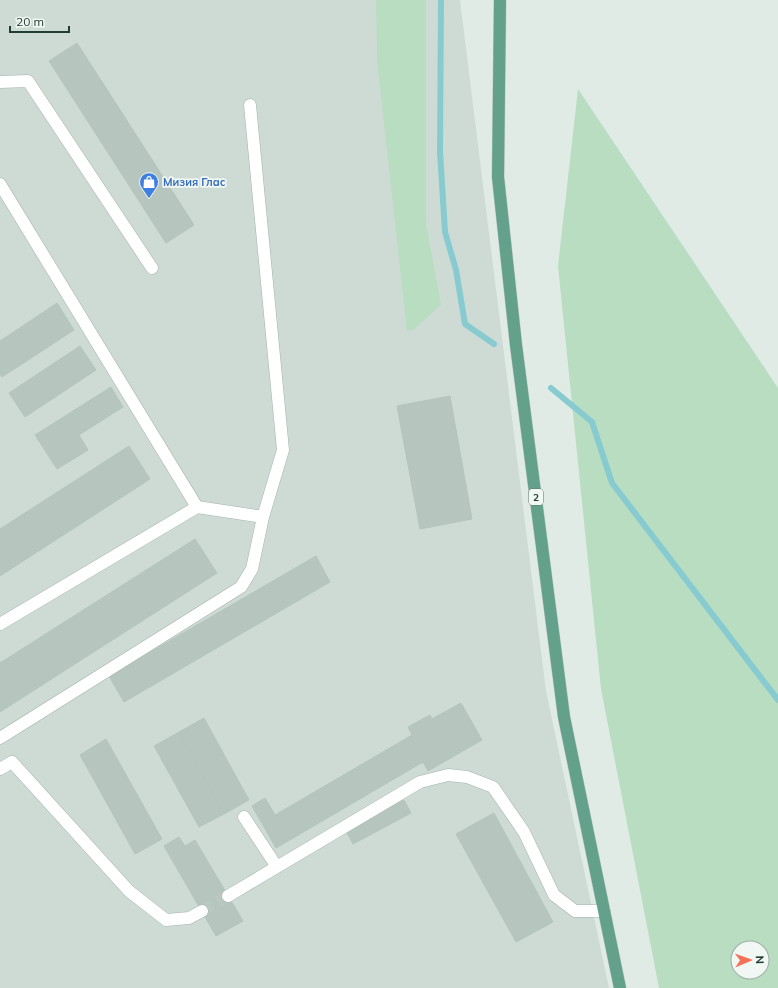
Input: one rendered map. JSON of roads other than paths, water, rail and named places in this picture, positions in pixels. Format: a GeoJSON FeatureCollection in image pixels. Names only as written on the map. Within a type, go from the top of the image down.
{"type":"FeatureCollection","features":[{"type":"Feature","properties":{"kind":"main road","name":"2"},"geometry":{"type":"LineString","coordinates":[[500,0],[498,177],[516,345],[564,717],[620,988]]}},
{"type":"Feature","properties":{"kind":"street"},"geometry":{"type":"LineString","coordinates":[[0,82],[28,81],[152,268]]}},
{"type":"Feature","properties":{"kind":"street"},"geometry":{"type":"LineString","coordinates":[[0,738],[240,587],[252,569],[263,517],[283,450],[250,105]]}},
{"type":"Feature","properties":{"kind":"street"},"geometry":{"type":"LineString","coordinates":[[0,184],[197,507]]}},
{"type":"Feature","properties":{"kind":"street"},"geometry":{"type":"LineString","coordinates":[[0,624],[197,507],[263,517]]}},
{"type":"Feature","properties":{"kind":"street"},"geometry":{"type":"LineString","coordinates":[[0,769],[12,762],[129,891],[166,920],[189,918],[202,911]]}},
{"type":"Feature","properties":{"kind":"street"},"geometry":{"type":"LineString","coordinates":[[228,896],[420,782],[448,775],[467,777],[493,787],[524,832],[554,895],[575,911],[604,911]]}},
{"type":"Feature","properties":{"kind":"street"},"geometry":{"type":"LineString","coordinates":[[244,817],[277,867]]}},
{"type":"Feature","properties":{"kind":"waterway"},"geometry":{"type":"LineString","coordinates":[[441,0],[440,152],[445,232],[456,270],[465,324],[494,344]]}},
{"type":"Feature","properties":{"kind":"waterway"},"geometry":{"type":"LineString","coordinates":[[551,388],[592,422],[612,483],[778,700]]}},
{"type":"Feature","properties":{"kind":"tunnel"},"geometry":{"type":"LineString","coordinates":[[202,911],[228,896]]}},
{"type":"Feature","properties":{"kind":"place","name":"Мизия Глас"},"geometry":{"type":"Point","coordinates":[149,199]}}]}
